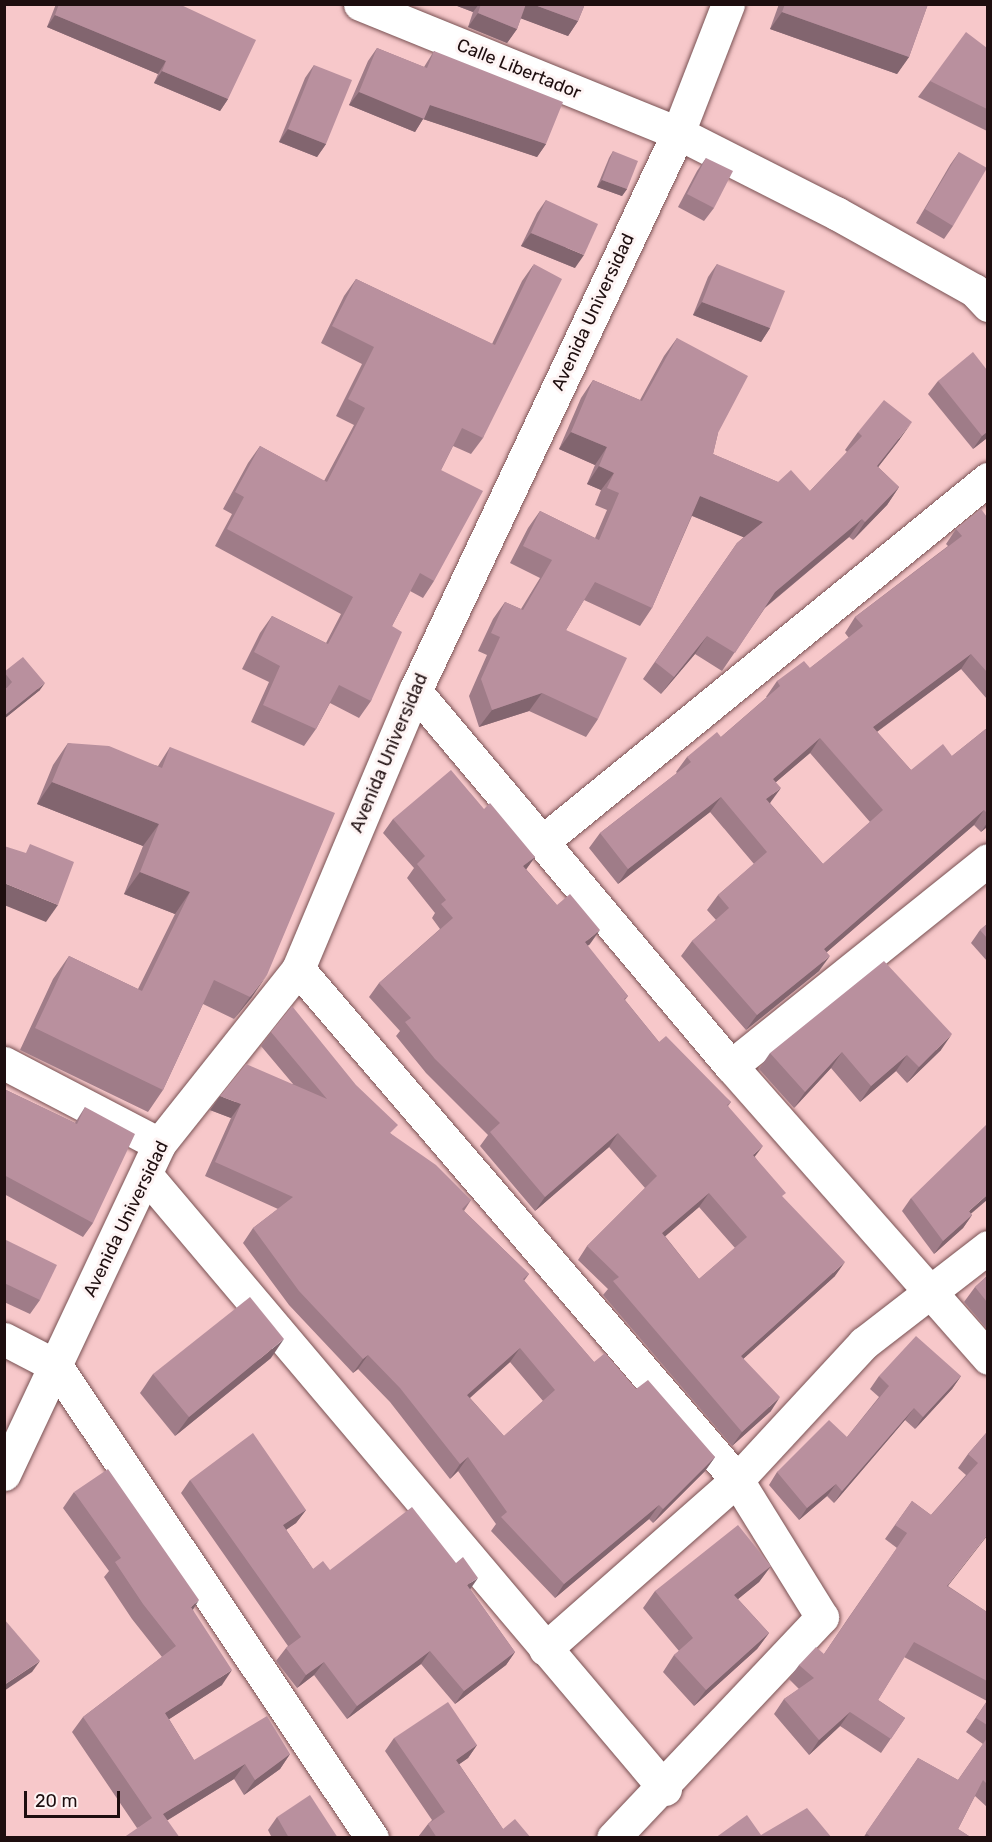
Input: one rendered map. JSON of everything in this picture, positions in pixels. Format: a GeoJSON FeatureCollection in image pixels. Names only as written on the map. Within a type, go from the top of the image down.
{"type":"FeatureCollection","features":[{"type":"Feature","properties":{"kind":"street","name":"Calle Libertador"},"geometry":{"type":"LineString","coordinates":[[360,4],[678,133],[836,213],[974,290],[987,305]]}},
{"type":"Feature","properties":{"kind":"street","name":"Avenida Universidad"},"geometry":{"type":"LineString","coordinates":[[4,1474],[159,1144],[298,969],[415,691],[678,133],[728,4]]}},
{"type":"Feature","properties":{"kind":"street"},"geometry":{"type":"LineString","coordinates":[[543,841],[987,479]]}},
{"type":"Feature","properties":{"kind":"street"},"geometry":{"type":"LineString","coordinates":[[415,691],[731,1066],[935,1292],[987,1358]]}},
{"type":"Feature","properties":{"kind":"street"},"geometry":{"type":"LineString","coordinates":[[731,1066],[987,860]]}},
{"type":"Feature","properties":{"kind":"street"},"geometry":{"type":"LineString","coordinates":[[298,969],[737,1480],[822,1617],[665,1789],[614,1838]]}},
{"type":"Feature","properties":{"kind":"street"},"geometry":{"type":"LineString","coordinates":[[4,1063],[159,1144]]}},
{"type":"Feature","properties":{"kind":"street"},"geometry":{"type":"LineString","coordinates":[[146,1175],[544,1649],[665,1789]]}},
{"type":"Feature","properties":{"kind":"street"},"geometry":{"type":"LineString","coordinates":[[544,1649],[737,1480],[864,1343],[935,1292],[987,1247]]}},
{"type":"Feature","properties":{"kind":"street"},"geometry":{"type":"LineString","coordinates":[[4,1339],[56,1366],[372,1838]]}},
{"type":"Feature","properties":{"kind":"building"},"geometry":{"type":"Polygon","coordinates":[[[59,4],[179,4],[256,40],[228,99],[162,71],[166,61],[55,15],[59,4]]]}},
{"type":"Feature","properties":{"kind":"building"},"geometry":{"type":"Polygon","coordinates":[[[481,4],[526,4],[517,29],[478,13],[481,4]]]}},
{"type":"Feature","properties":{"kind":"building"},"geometry":{"type":"Polygon","coordinates":[[[532,4],[585,4],[578,21],[532,4]]]}},
{"type":"Feature","properties":{"kind":"building"},"geometry":{"type":"Polygon","coordinates":[[[785,4],[928,4],[909,57],[782,12],[785,4]]]}},
{"type":"Feature","properties":{"kind":"building"},"geometry":{"type":"Polygon","coordinates":[[[966,32],[987,48],[987,109],[930,81],[966,32]]]}},
{"type":"Feature","properties":{"kind":"building"},"geometry":{"type":"Polygon","coordinates":[[[377,48],[427,68],[434,51],[563,102],[546,144],[430,105],[424,119],[359,92],[377,48]]]}},
{"type":"Feature","properties":{"kind":"building"},"geometry":{"type":"Polygon","coordinates":[[[314,65],[352,80],[326,144],[288,129],[314,65]]]}},
{"type":"Feature","properties":{"kind":"building"},"geometry":{"type":"Polygon","coordinates":[[[613,151],[638,161],[627,189],[602,180],[613,151]]]}},
{"type":"Feature","properties":{"kind":"building"},"geometry":{"type":"Polygon","coordinates":[[[959,152],[987,168],[953,226],[925,209],[959,152]]]}},
{"type":"Feature","properties":{"kind":"building"},"geometry":{"type":"Polygon","coordinates":[[[706,158],[733,171],[714,208],[687,194],[706,158]]]}},
{"type":"Feature","properties":{"kind":"building"},"geometry":{"type":"Polygon","coordinates":[[[546,200],[598,224],[584,255],[531,233],[546,200]]]}},
{"type":"Feature","properties":{"kind":"building"},"geometry":{"type":"Polygon","coordinates":[[[534,264],[562,279],[483,438],[462,428],[441,470],[483,491],[434,581],[420,573],[392,626],[402,632],[371,701],[339,685],[316,729],[263,705],[280,666],[254,652],[272,616],[328,644],[353,597],[227,529],[244,497],[235,492],[260,446],[327,482],[365,408],[348,399],[374,347],[332,326],[356,279],[495,345],[534,264]]]}},
{"type":"Feature","properties":{"kind":"building"},"geometry":{"type":"Polygon","coordinates":[[[717,264],[785,291],[770,328],[702,302],[717,264]]]}},
{"type":"Feature","properties":{"kind":"building"},"geometry":{"type":"Polygon","coordinates":[[[677,338],[748,376],[718,433],[713,454],[778,482],[791,470],[810,491],[862,436],[858,432],[884,400],[912,422],[877,466],[899,487],[865,522],[862,519],[775,592],[735,653],[707,636],[674,677],[655,662],[737,543],[763,522],[700,496],[652,608],[595,582],[566,630],[627,658],[598,719],[542,693],[492,710],[481,679],[500,637],[491,633],[505,602],[523,610],[552,560],[523,546],[540,511],[599,540],[619,493],[607,488],[614,473],[599,466],[607,447],[571,432],[593,380],[642,401],[677,338]]]}},
{"type":"Feature","properties":{"kind":"building"},"geometry":{"type":"Polygon","coordinates":[[[973,352],[987,370],[987,432],[982,436],[938,381],[973,352]]]}},
{"type":"Feature","properties":{"kind":"building"},"geometry":{"type":"Polygon","coordinates":[[[981,509],[987,517],[987,672],[971,654],[873,727],[911,770],[943,744],[952,756],[987,728],[987,813],[984,810],[824,949],[830,956],[757,1015],[692,941],[729,908],[718,895],[767,852],[721,797],[628,869],[600,833],[691,762],[687,757],[717,732],[721,737],[780,686],[777,681],[804,661],[810,668],[863,626],[855,617],[962,536],[956,529],[981,509]],[[820,738],[773,779],[781,788],[766,799],[823,864],[883,810],[820,738]]]}},
{"type":"Feature","properties":{"kind":"building"},"geometry":{"type":"Polygon","coordinates":[[[23,657],[45,683],[4,716],[4,691],[12,682],[4,672],[23,657]]]}},
{"type":"Feature","properties":{"kind":"building"},"geometry":{"type":"Polygon","coordinates":[[[68,743],[109,746],[162,768],[170,747],[335,813],[267,975],[250,997],[214,980],[163,1090],[35,1028],[69,956],[142,991],[190,892],[140,872],[159,824],[52,782],[68,743]]]}},
{"type":"Feature","properties":{"kind":"building"},"geometry":{"type":"Polygon","coordinates":[[[451,770],[484,809],[490,803],[535,857],[523,866],[557,905],[570,894],[600,930],[585,942],[628,996],[624,999],[659,1042],[666,1036],[731,1102],[727,1105],[763,1146],[753,1155],[786,1193],[782,1196],[845,1262],[741,1356],[780,1397],[742,1432],[613,1281],[619,1277],[587,1246],[657,1176],[618,1133],[545,1197],[490,1132],[500,1123],[435,1059],[405,1022],[411,1018],[379,983],[453,918],[441,904],[446,900],[417,864],[425,856],[393,819],[451,770]],[[709,1193],[662,1233],[699,1279],[747,1237],[709,1193]]]}},
{"type":"Feature","properties":{"kind":"building"},"geometry":{"type":"Polygon","coordinates":[[[30,844],[74,862],[58,905],[4,883],[4,846],[26,853],[30,844]]]}},
{"type":"Feature","properties":{"kind":"building"},"geometry":{"type":"Polygon","coordinates":[[[987,924],[987,938],[980,930],[987,924]]]}},
{"type":"Feature","properties":{"kind":"building"},"geometry":{"type":"Polygon","coordinates":[[[884,961],[952,1034],[919,1067],[907,1055],[871,1086],[842,1052],[805,1092],[770,1053],[884,961]]]}},
{"type":"Feature","properties":{"kind":"building"},"geometry":{"type":"Polygon","coordinates":[[[292,1006],[356,1085],[398,1125],[390,1133],[436,1165],[471,1200],[462,1209],[529,1274],[523,1279],[594,1362],[605,1353],[636,1389],[648,1380],[715,1457],[663,1509],[659,1505],[564,1584],[501,1517],[507,1512],[468,1457],[460,1464],[400,1388],[368,1355],[363,1359],[299,1291],[253,1228],[293,1197],[215,1162],[241,1104],[220,1096],[246,1064],[327,1099],[271,1032],[292,1006]],[[520,1348],[467,1395],[504,1436],[555,1390],[520,1348]]]}},
{"type":"Feature","properties":{"kind":"building"},"geometry":{"type":"Polygon","coordinates":[[[4,1089],[77,1124],[85,1107],[135,1134],[93,1223],[4,1175],[4,1089]]]}},
{"type":"Feature","properties":{"kind":"building"},"geometry":{"type":"Polygon","coordinates":[[[987,1124],[987,1195],[969,1211],[972,1215],[943,1241],[911,1198],[987,1124]]]}},
{"type":"Feature","properties":{"kind":"building"},"geometry":{"type":"Polygon","coordinates":[[[4,1239],[57,1265],[40,1300],[4,1283],[4,1239]]]}},
{"type":"Feature","properties":{"kind":"building"},"geometry":{"type":"Polygon","coordinates":[[[987,1276],[987,1302],[975,1287],[987,1276]]]}},
{"type":"Feature","properties":{"kind":"building"},"geometry":{"type":"Polygon","coordinates":[[[250,1297],[284,1339],[189,1417],[153,1374],[250,1297]]]}},
{"type":"Feature","properties":{"kind":"building"},"geometry":{"type":"Polygon","coordinates":[[[916,1336],[961,1376],[923,1417],[914,1408],[842,1491],[836,1484],[807,1508],[777,1472],[829,1420],[847,1437],[889,1386],[879,1376],[916,1336]]]}},
{"type":"Feature","properties":{"kind":"building"},"geometry":{"type":"Polygon","coordinates":[[[987,1432],[987,1535],[947,1586],[987,1612],[987,1681],[914,1642],[878,1700],[905,1718],[891,1739],[850,1712],[819,1740],[784,1699],[814,1678],[799,1665],[816,1647],[824,1654],[907,1533],[895,1525],[912,1501],[931,1515],[978,1463],[968,1454],[987,1432]]]}},
{"type":"Feature","properties":{"kind":"building"},"geometry":{"type":"Polygon","coordinates":[[[253,1433],[306,1510],[283,1525],[313,1569],[323,1561],[330,1570],[412,1507],[456,1563],[463,1557],[478,1578],[467,1585],[515,1652],[464,1691],[430,1651],[357,1706],[324,1662],[306,1675],[286,1648],[301,1637],[190,1480],[253,1433]]]}},
{"type":"Feature","properties":{"kind":"building"},"geometry":{"type":"Polygon","coordinates":[[[108,1469],[199,1600],[191,1607],[232,1670],[165,1713],[194,1760],[267,1716],[290,1754],[255,1780],[245,1764],[163,1814],[180,1838],[123,1838],[152,1818],[83,1717],[176,1646],[143,1604],[115,1562],[121,1558],[74,1492],[108,1469]]]}},
{"type":"Feature","properties":{"kind":"building"},"geometry":{"type":"Polygon","coordinates":[[[738,1525],[771,1566],[734,1595],[769,1633],[706,1690],[674,1655],[693,1638],[655,1591],[738,1525]]]}},
{"type":"Feature","properties":{"kind":"building"},"geometry":{"type":"Polygon","coordinates":[[[4,1619],[40,1661],[4,1685],[4,1619]]]}},
{"type":"Feature","properties":{"kind":"building"},"geometry":{"type":"Polygon","coordinates":[[[987,1701],[987,1725],[976,1718],[987,1701]]]}},
{"type":"Feature","properties":{"kind":"building"},"geometry":{"type":"Polygon","coordinates":[[[448,1702],[477,1745],[456,1760],[503,1829],[515,1819],[531,1838],[437,1838],[428,1824],[445,1812],[394,1738],[448,1702]]]}},
{"type":"Feature","properties":{"kind":"building"},"geometry":{"type":"Polygon","coordinates":[[[987,1738],[987,1784],[983,1780],[958,1829],[972,1838],[872,1838],[866,1833],[918,1758],[958,1780],[987,1738]]]}},
{"type":"Feature","properties":{"kind":"building"},"geometry":{"type":"Polygon","coordinates":[[[310,1795],[338,1838],[289,1838],[277,1817],[310,1795]]]}},
{"type":"Feature","properties":{"kind":"building"},"geometry":{"type":"Polygon","coordinates":[[[807,1808],[832,1838],[715,1838],[747,1815],[761,1835],[807,1808]]]}}]}
